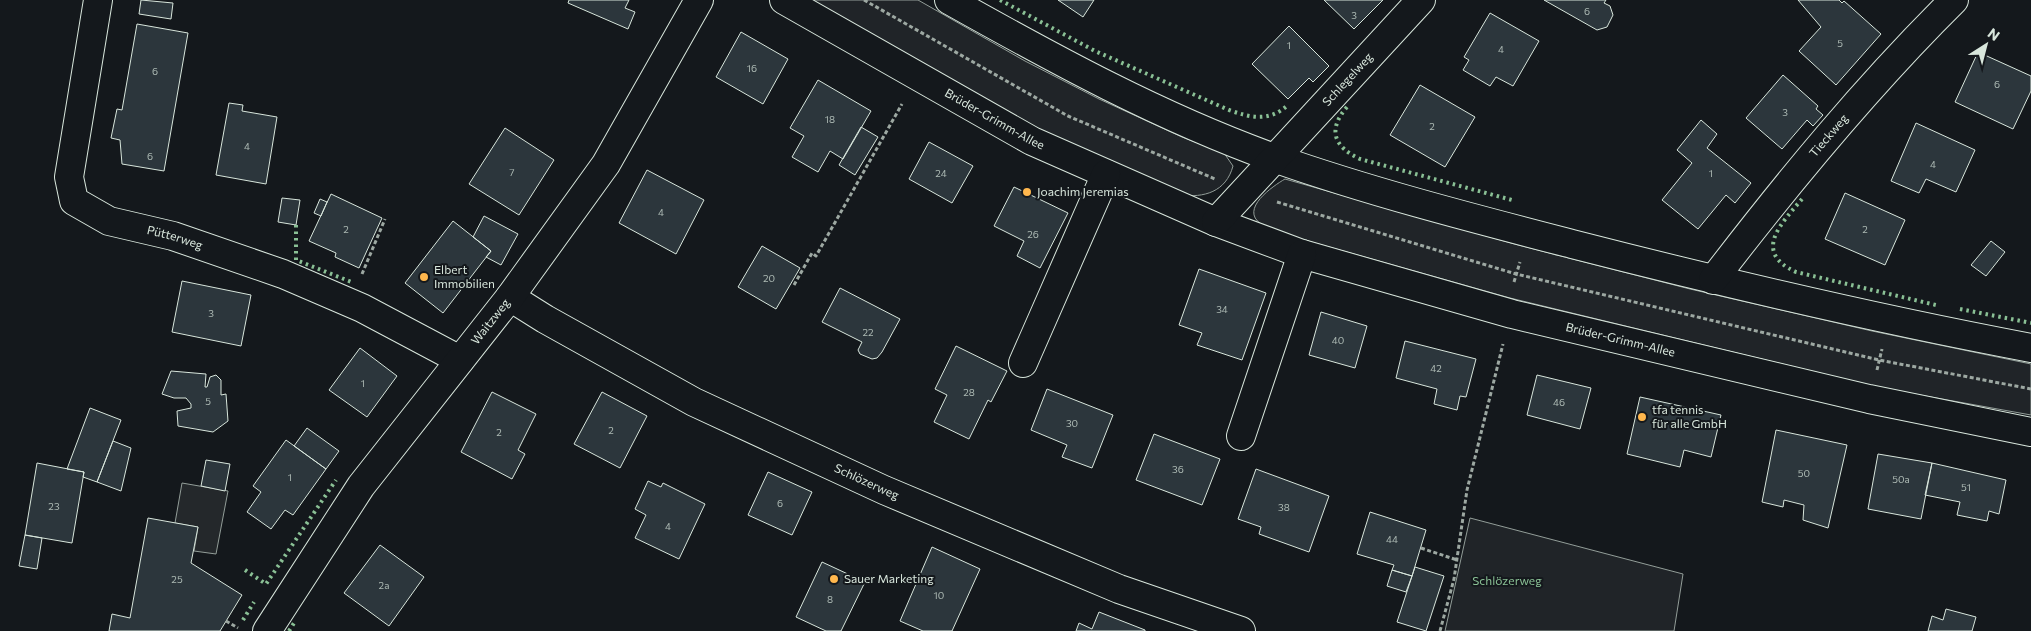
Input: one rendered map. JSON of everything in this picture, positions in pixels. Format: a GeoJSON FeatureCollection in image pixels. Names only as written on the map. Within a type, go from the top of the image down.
{"type":"FeatureCollection","features":[{"type":"Feature","properties":{"kind":"street","name":"Pütterweg"},"geometry":{"type":"LineString","coordinates":[[98,0],[69,178],[74,201],[110,221],[192,242],[283,274],[350,302],[428,341],[460,360]]}},
{"type":"Feature","properties":{"kind":"street","name":"Waitzweg"},"geometry":{"type":"LineString","coordinates":[[267,631],[361,486],[510,297],[606,164],[699,0]]}},
{"type":"Feature","properties":{"kind":"street","name":"Brüder-Grimm-Allee"},"geometry":{"type":"LineString","coordinates":[[784,0],[1032,141],[1216,222],[1302,254],[1512,314],[1869,399],[2031,432]]}},
{"type":"Feature","properties":{"kind":"street"},"geometry":{"type":"LineString","coordinates":[[949,0],[1053,58],[1145,105],[1274,158],[1461,215],[1713,280],[1890,320],[2031,348]]}},
{"type":"Feature","properties":{"kind":"street","name":"Schlegelweg"},"geometry":{"type":"LineString","coordinates":[[1274,158],[1421,0]]}},
{"type":"Feature","properties":{"kind":"street","name":"Tieckweg"},"geometry":{"type":"LineString","coordinates":[[1713,280],[1791,178],[1922,32],[1954,0]]}},
{"type":"Feature","properties":{"kind":"street"},"geometry":{"type":"LineString","coordinates":[[1216,222],[1274,158]]}},
{"type":"Feature","properties":{"kind":"street"},"geometry":{"type":"LineString","coordinates":[[1023,363],[1106,174]]}},
{"type":"Feature","properties":{"kind":"street"},"geometry":{"type":"LineString","coordinates":[[1241,436],[1302,254]]}},
{"type":"Feature","properties":{"kind":"street","name":"Schlözerweg"},"geometry":{"type":"LineString","coordinates":[[510,297],[545,319],[694,402],[884,490],[1119,589],[1241,631]]}},
{"type":"Feature","properties":{"kind":"path"},"geometry":{"type":"LineString","coordinates":[[794,285],[812,254],[816,256],[917,77]]}},
{"type":"Feature","properties":{"kind":"path"},"geometry":{"type":"LineString","coordinates":[[350,302],[385,219]]}},
{"type":"Feature","properties":{"kind":"path"},"geometry":{"type":"LineString","coordinates":[[1440,631],[1454,580],[1467,490],[1512,314],[1510,298],[1528,232]]}},
{"type":"Feature","properties":{"kind":"path"},"geometry":{"type":"LineString","coordinates":[[1869,399],[1890,320]]}},
{"type":"Feature","properties":{"kind":"path"},"geometry":{"type":"LineString","coordinates":[[1421,548],[1457,560]]}},
{"type":"Feature","properties":{"kind":"path"},"geometry":{"type":"LineString","coordinates":[[226,621],[242,631]]}},
{"type":"Feature","properties":{"kind":"green space"},"geometry":{"type":"Polygon","coordinates":[[[812,0],[918,0],[1025,61],[1099,99],[1182,137],[1224,153],[1233,166],[1230,175],[1225,182],[1213,191],[1189,196],[1180,195],[1024,122],[812,0]]]}},
{"type":"Feature","properties":{"kind":"green space"},"geometry":{"type":"Polygon","coordinates":[[[1285,179],[1518,245],[1690,289],[1872,331],[2031,364],[2031,415],[1881,388],[1510,298],[1283,234],[1261,224],[1255,218],[1254,212],[1260,198],[1285,179]]]}},
{"type":"Feature","properties":{"kind":"green space","name":"Schlözerweg"},"geometry":{"type":"Polygon","coordinates":[[[1470,518],[1683,574],[1674,631],[1445,631],[1470,518]]]}},
{"type":"Feature","properties":{"kind":"shaded area"},"geometry":{"type":"Polygon","coordinates":[[[182,483],[228,491],[216,554],[194,551],[198,527],[175,523],[182,483]]]}},
{"type":"Feature","properties":{"kind":"building"},"geometry":{"type":"Polygon","coordinates":[[[141,0],[173,3],[171,19],[139,14],[141,0]]]}},
{"type":"Feature","properties":{"kind":"building"},"geometry":{"type":"Polygon","coordinates":[[[569,0],[629,0],[625,8],[635,12],[628,29],[568,3],[569,0]]]}},
{"type":"Feature","properties":{"kind":"building"},"geometry":{"type":"Polygon","coordinates":[[[1058,0],[1094,0],[1083,17],[1058,0]]]}},
{"type":"Feature","properties":{"kind":"building"},"geometry":{"type":"Polygon","coordinates":[[[1324,0],[1383,0],[1354,29],[1324,0]]]}},
{"type":"Feature","properties":{"kind":"building"},"geometry":{"type":"Polygon","coordinates":[[[1544,0],[1606,0],[1604,3],[1610,6],[1613,15],[1607,27],[1597,30],[1544,0]]]}},
{"type":"Feature","properties":{"kind":"building"},"geometry":{"type":"Polygon","coordinates":[[[1798,0],[1839,0],[1842,3],[1844,1],[1881,34],[1836,85],[1799,51],[1821,27],[1798,0]]]}},
{"type":"Feature","properties":{"kind":"building"},"geometry":{"type":"Polygon","coordinates":[[[1490,13],[1539,41],[1513,86],[1496,77],[1490,86],[1463,70],[1469,60],[1464,57],[1490,13]]]}},
{"type":"Feature","properties":{"kind":"building"},"geometry":{"type":"Polygon","coordinates":[[[137,24],[188,33],[164,171],[122,164],[120,140],[111,138],[117,109],[122,110],[137,24]]]}},
{"type":"Feature","properties":{"kind":"building"},"geometry":{"type":"Polygon","coordinates":[[[1289,26],[1329,66],[1313,82],[1309,78],[1288,99],[1252,64],[1289,26]]]}},
{"type":"Feature","properties":{"kind":"building"},"geometry":{"type":"Polygon","coordinates":[[[741,32],[788,59],[763,104],[716,77],[741,32]]]}},
{"type":"Feature","properties":{"kind":"building"},"geometry":{"type":"Polygon","coordinates":[[[1978,52],[2031,76],[2031,91],[2013,129],[1955,102],[1978,52]]]}},
{"type":"Feature","properties":{"kind":"building"},"geometry":{"type":"Polygon","coordinates":[[[1783,75],[1818,106],[1816,109],[1823,115],[1813,126],[1807,120],[1782,149],[1746,118],[1783,75]]]}},
{"type":"Feature","properties":{"kind":"building"},"geometry":{"type":"Polygon","coordinates":[[[818,80],[871,111],[843,159],[830,151],[818,172],[792,157],[804,136],[790,128],[818,80]]]}},
{"type":"Feature","properties":{"kind":"building"},"geometry":{"type":"Polygon","coordinates":[[[1420,85],[1475,117],[1445,167],[1390,135],[1420,85]]]}},
{"type":"Feature","properties":{"kind":"building"},"geometry":{"type":"Polygon","coordinates":[[[229,103],[243,105],[242,111],[277,117],[266,184],[216,175],[229,103]]]}},
{"type":"Feature","properties":{"kind":"building"},"geometry":{"type":"Polygon","coordinates":[[[1701,120],[1717,134],[1707,148],[1751,183],[1735,203],[1726,195],[1698,229],[1662,200],[1692,163],[1677,150],[1701,120]]]}},
{"type":"Feature","properties":{"kind":"building"},"geometry":{"type":"Polygon","coordinates":[[[1916,123],[1975,150],[1956,192],[1926,179],[1919,193],[1891,181],[1916,123]]]}},
{"type":"Feature","properties":{"kind":"building"},"geometry":{"type":"Polygon","coordinates":[[[861,127],[878,137],[855,175],[839,165],[861,127]]]}},
{"type":"Feature","properties":{"kind":"building"},"geometry":{"type":"Polygon","coordinates":[[[505,128],[554,160],[519,215],[469,184],[505,128]]]}},
{"type":"Feature","properties":{"kind":"building"},"geometry":{"type":"Polygon","coordinates":[[[929,142],[973,166],[952,203],[909,179],[929,142]]]}},
{"type":"Feature","properties":{"kind":"building"},"geometry":{"type":"Polygon","coordinates":[[[647,170],[704,200],[676,254],[619,223],[647,170]]]}},
{"type":"Feature","properties":{"kind":"building"},"geometry":{"type":"Polygon","coordinates":[[[1014,187],[1068,213],[1040,268],[1017,256],[1024,241],[994,226],[1014,187]]]}},
{"type":"Feature","properties":{"kind":"building"},"geometry":{"type":"Polygon","coordinates":[[[1845,193],[1905,220],[1885,265],[1825,239],[1845,193]]]}},
{"type":"Feature","properties":{"kind":"building"},"geometry":{"type":"Polygon","coordinates":[[[331,194],[382,218],[359,268],[335,257],[336,253],[309,241],[331,194]]]}},
{"type":"Feature","properties":{"kind":"building"},"geometry":{"type":"Polygon","coordinates":[[[282,198],[300,200],[296,225],[278,222],[282,198]]]}},
{"type":"Feature","properties":{"kind":"building"},"geometry":{"type":"Polygon","coordinates":[[[320,199],[327,202],[321,216],[314,213],[320,199]]]}},
{"type":"Feature","properties":{"kind":"building"},"geometry":{"type":"Polygon","coordinates":[[[484,216],[518,234],[501,265],[486,257],[491,251],[473,237],[484,216]]]}},
{"type":"Feature","properties":{"kind":"building"},"geometry":{"type":"Polygon","coordinates":[[[453,221],[491,251],[443,313],[405,283],[453,221]]]}},
{"type":"Feature","properties":{"kind":"building"},"geometry":{"type":"Polygon","coordinates":[[[1991,241],[2005,252],[1986,276],[1971,265],[1991,241]]]}},
{"type":"Feature","properties":{"kind":"building"},"geometry":{"type":"Polygon","coordinates":[[[762,246],[800,268],[776,309],[738,287],[762,246]]]}},
{"type":"Feature","properties":{"kind":"building"},"geometry":{"type":"Polygon","coordinates":[[[1199,269],[1266,293],[1242,360],[1197,345],[1202,333],[1179,325],[1199,269]]]}},
{"type":"Feature","properties":{"kind":"building"},"geometry":{"type":"Polygon","coordinates":[[[182,281],[251,295],[241,346],[172,332],[182,281]]]}},
{"type":"Feature","properties":{"kind":"building"},"geometry":{"type":"Polygon","coordinates":[[[840,288],[900,319],[877,358],[872,359],[860,354],[858,350],[862,342],[822,322],[840,288]]]}},
{"type":"Feature","properties":{"kind":"building"},"geometry":{"type":"Polygon","coordinates":[[[1321,312],[1367,326],[1355,368],[1309,355],[1321,312]]]}},
{"type":"Feature","properties":{"kind":"building"},"geometry":{"type":"Polygon","coordinates":[[[1405,341],[1476,359],[1466,397],[1460,396],[1457,410],[1434,404],[1437,389],[1396,378],[1405,341]]]}},
{"type":"Feature","properties":{"kind":"building"},"geometry":{"type":"Polygon","coordinates":[[[956,346],[1007,371],[991,402],[988,400],[969,439],[934,422],[947,395],[935,389],[956,346]]]}},
{"type":"Feature","properties":{"kind":"building"},"geometry":{"type":"Polygon","coordinates":[[[360,348],[397,376],[367,417],[329,390],[360,348]]]}},
{"type":"Feature","properties":{"kind":"building"},"geometry":{"type":"Polygon","coordinates":[[[171,371],[206,374],[205,387],[207,387],[210,377],[216,375],[221,380],[221,395],[226,394],[228,421],[213,432],[178,426],[177,411],[191,408],[191,404],[186,398],[174,398],[162,394],[171,371]]]}},
{"type":"Feature","properties":{"kind":"building"},"geometry":{"type":"Polygon","coordinates":[[[1537,375],[1591,388],[1580,429],[1527,415],[1537,375]]]}},
{"type":"Feature","properties":{"kind":"building"},"geometry":{"type":"Polygon","coordinates":[[[1047,389],[1113,415],[1092,468],[1062,457],[1067,445],[1031,430],[1047,389]]]}},
{"type":"Feature","properties":{"kind":"building"},"geometry":{"type":"Polygon","coordinates":[[[492,392],[536,414],[518,450],[525,454],[512,479],[461,452],[492,392]]]}},
{"type":"Feature","properties":{"kind":"building"},"geometry":{"type":"Polygon","coordinates":[[[602,392],[647,416],[620,468],[574,444],[602,392]]]}},
{"type":"Feature","properties":{"kind":"building"},"geometry":{"type":"Polygon","coordinates":[[[1640,397],[1721,415],[1711,457],[1684,450],[1680,467],[1627,454],[1640,397]]]}},
{"type":"Feature","properties":{"kind":"building"},"geometry":{"type":"Polygon","coordinates":[[[90,408],[121,420],[97,482],[83,477],[84,472],[67,469],[90,408]]]}},
{"type":"Feature","properties":{"kind":"building"},"geometry":{"type":"Polygon","coordinates":[[[307,428],[339,451],[326,469],[294,446],[307,428]]]}},
{"type":"Feature","properties":{"kind":"building"},"geometry":{"type":"Polygon","coordinates":[[[1776,430],[1847,445],[1828,528],[1803,520],[1804,505],[1784,500],[1783,507],[1762,502],[1776,430]]]}},
{"type":"Feature","properties":{"kind":"building"},"geometry":{"type":"Polygon","coordinates":[[[1154,434],[1220,459],[1202,505],[1136,480],[1154,434]]]}},
{"type":"Feature","properties":{"kind":"building"},"geometry":{"type":"Polygon","coordinates":[[[286,440],[326,469],[293,515],[285,510],[271,529],[247,512],[261,492],[253,486],[286,440]]]}},
{"type":"Feature","properties":{"kind":"building"},"geometry":{"type":"Polygon","coordinates":[[[113,441],[131,448],[121,491],[97,482],[113,441]]]}},
{"type":"Feature","properties":{"kind":"building"},"geometry":{"type":"Polygon","coordinates":[[[1878,454],[1932,463],[1921,519],[1868,509],[1878,454]]]}},
{"type":"Feature","properties":{"kind":"building"},"geometry":{"type":"Polygon","coordinates":[[[206,460],[230,464],[225,491],[201,486],[206,460]]]}},
{"type":"Feature","properties":{"kind":"building"},"geometry":{"type":"Polygon","coordinates":[[[37,463],[84,472],[72,543],[25,535],[37,463]]]}},
{"type":"Feature","properties":{"kind":"building"},"geometry":{"type":"Polygon","coordinates":[[[1932,463],[2006,480],[1999,514],[1989,511],[1987,521],[1957,515],[1960,502],[1925,495],[1932,463]]]}},
{"type":"Feature","properties":{"kind":"building"},"geometry":{"type":"Polygon","coordinates":[[[1256,469],[1329,496],[1309,552],[1259,534],[1261,527],[1238,519],[1256,469]]]}},
{"type":"Feature","properties":{"kind":"building"},"geometry":{"type":"Polygon","coordinates":[[[768,472],[812,492],[792,535],[748,515],[768,472]]]}},
{"type":"Feature","properties":{"kind":"building"},"geometry":{"type":"Polygon","coordinates":[[[648,481],[661,487],[663,483],[705,504],[679,559],[635,538],[646,515],[635,509],[648,481]]]}},
{"type":"Feature","properties":{"kind":"building"},"geometry":{"type":"Polygon","coordinates":[[[1370,512],[1426,530],[1412,576],[1392,570],[1394,565],[1357,554],[1370,512]]]}},
{"type":"Feature","properties":{"kind":"building"},"geometry":{"type":"Polygon","coordinates":[[[148,518],[198,527],[191,563],[242,595],[220,631],[109,631],[112,614],[130,618],[148,518]]]}},
{"type":"Feature","properties":{"kind":"building"},"geometry":{"type":"Polygon","coordinates":[[[25,535],[42,538],[37,569],[19,566],[25,535]]]}},
{"type":"Feature","properties":{"kind":"building"},"geometry":{"type":"Polygon","coordinates":[[[380,545],[424,577],[389,626],[344,593],[380,545]]]}},
{"type":"Feature","properties":{"kind":"building"},"geometry":{"type":"Polygon","coordinates":[[[932,547],[980,569],[952,631],[923,631],[900,621],[932,547]]]}},
{"type":"Feature","properties":{"kind":"building"},"geometry":{"type":"Polygon","coordinates":[[[822,562],[865,582],[841,631],[826,631],[796,617],[822,562]]]}},
{"type":"Feature","properties":{"kind":"building"},"geometry":{"type":"Polygon","coordinates":[[[1415,567],[1444,576],[1426,631],[1397,622],[1415,567]]]}},
{"type":"Feature","properties":{"kind":"building"},"geometry":{"type":"Polygon","coordinates":[[[1392,570],[1412,576],[1406,592],[1387,586],[1392,570]]]}},
{"type":"Feature","properties":{"kind":"building"},"geometry":{"type":"Polygon","coordinates":[[[1946,609],[1976,617],[1972,631],[1928,631],[1932,616],[1943,620],[1946,609]]]}},
{"type":"Feature","properties":{"kind":"building"},"geometry":{"type":"Polygon","coordinates":[[[1099,612],[1145,631],[1076,631],[1079,623],[1092,629],[1099,612]]]}},
{"type":"Feature","properties":{"kind":"hedge"},"geometry":{"type":"LineString","coordinates":[[1000,0],[1095,51],[1229,110],[1260,117],[1274,114],[1288,105]]}},
{"type":"Feature","properties":{"kind":"hedge"},"geometry":{"type":"LineString","coordinates":[[1347,107],[1341,115],[1335,130],[1339,143],[1351,154],[1360,159],[1512,200]]}},
{"type":"Feature","properties":{"kind":"hedge"},"geometry":{"type":"LineString","coordinates":[[1802,199],[1786,218],[1775,237],[1773,247],[1775,256],[1783,264],[1796,272],[1936,305]]}},
{"type":"Feature","properties":{"kind":"hedge"},"geometry":{"type":"LineString","coordinates":[[296,225],[296,260],[354,283]]}},
{"type":"Feature","properties":{"kind":"hedge"},"geometry":{"type":"LineString","coordinates":[[1960,309],[2031,323]]}},
{"type":"Feature","properties":{"kind":"hedge"},"geometry":{"type":"LineString","coordinates":[[245,570],[266,584],[336,480]]}},
{"type":"Feature","properties":{"kind":"hedge"},"geometry":{"type":"LineString","coordinates":[[243,620],[254,602]]}},
{"type":"Feature","properties":{"kind":"hedge"},"geometry":{"type":"LineString","coordinates":[[289,631],[294,623]]}},
{"type":"Feature","properties":{"kind":"place","name":"Joachim Jeremias"},"geometry":{"type":"Point","coordinates":[1027,192]}},
{"type":"Feature","properties":{"kind":"place","name":"Elbert Immobilien"},"geometry":{"type":"Point","coordinates":[424,277]}},
{"type":"Feature","properties":{"kind":"place","name":"tfa tennis für alle GmbH"},"geometry":{"type":"Point","coordinates":[1642,417]}},
{"type":"Feature","properties":{"kind":"place","name":"Sauer Marketing"},"geometry":{"type":"Point","coordinates":[834,579]}}]}
